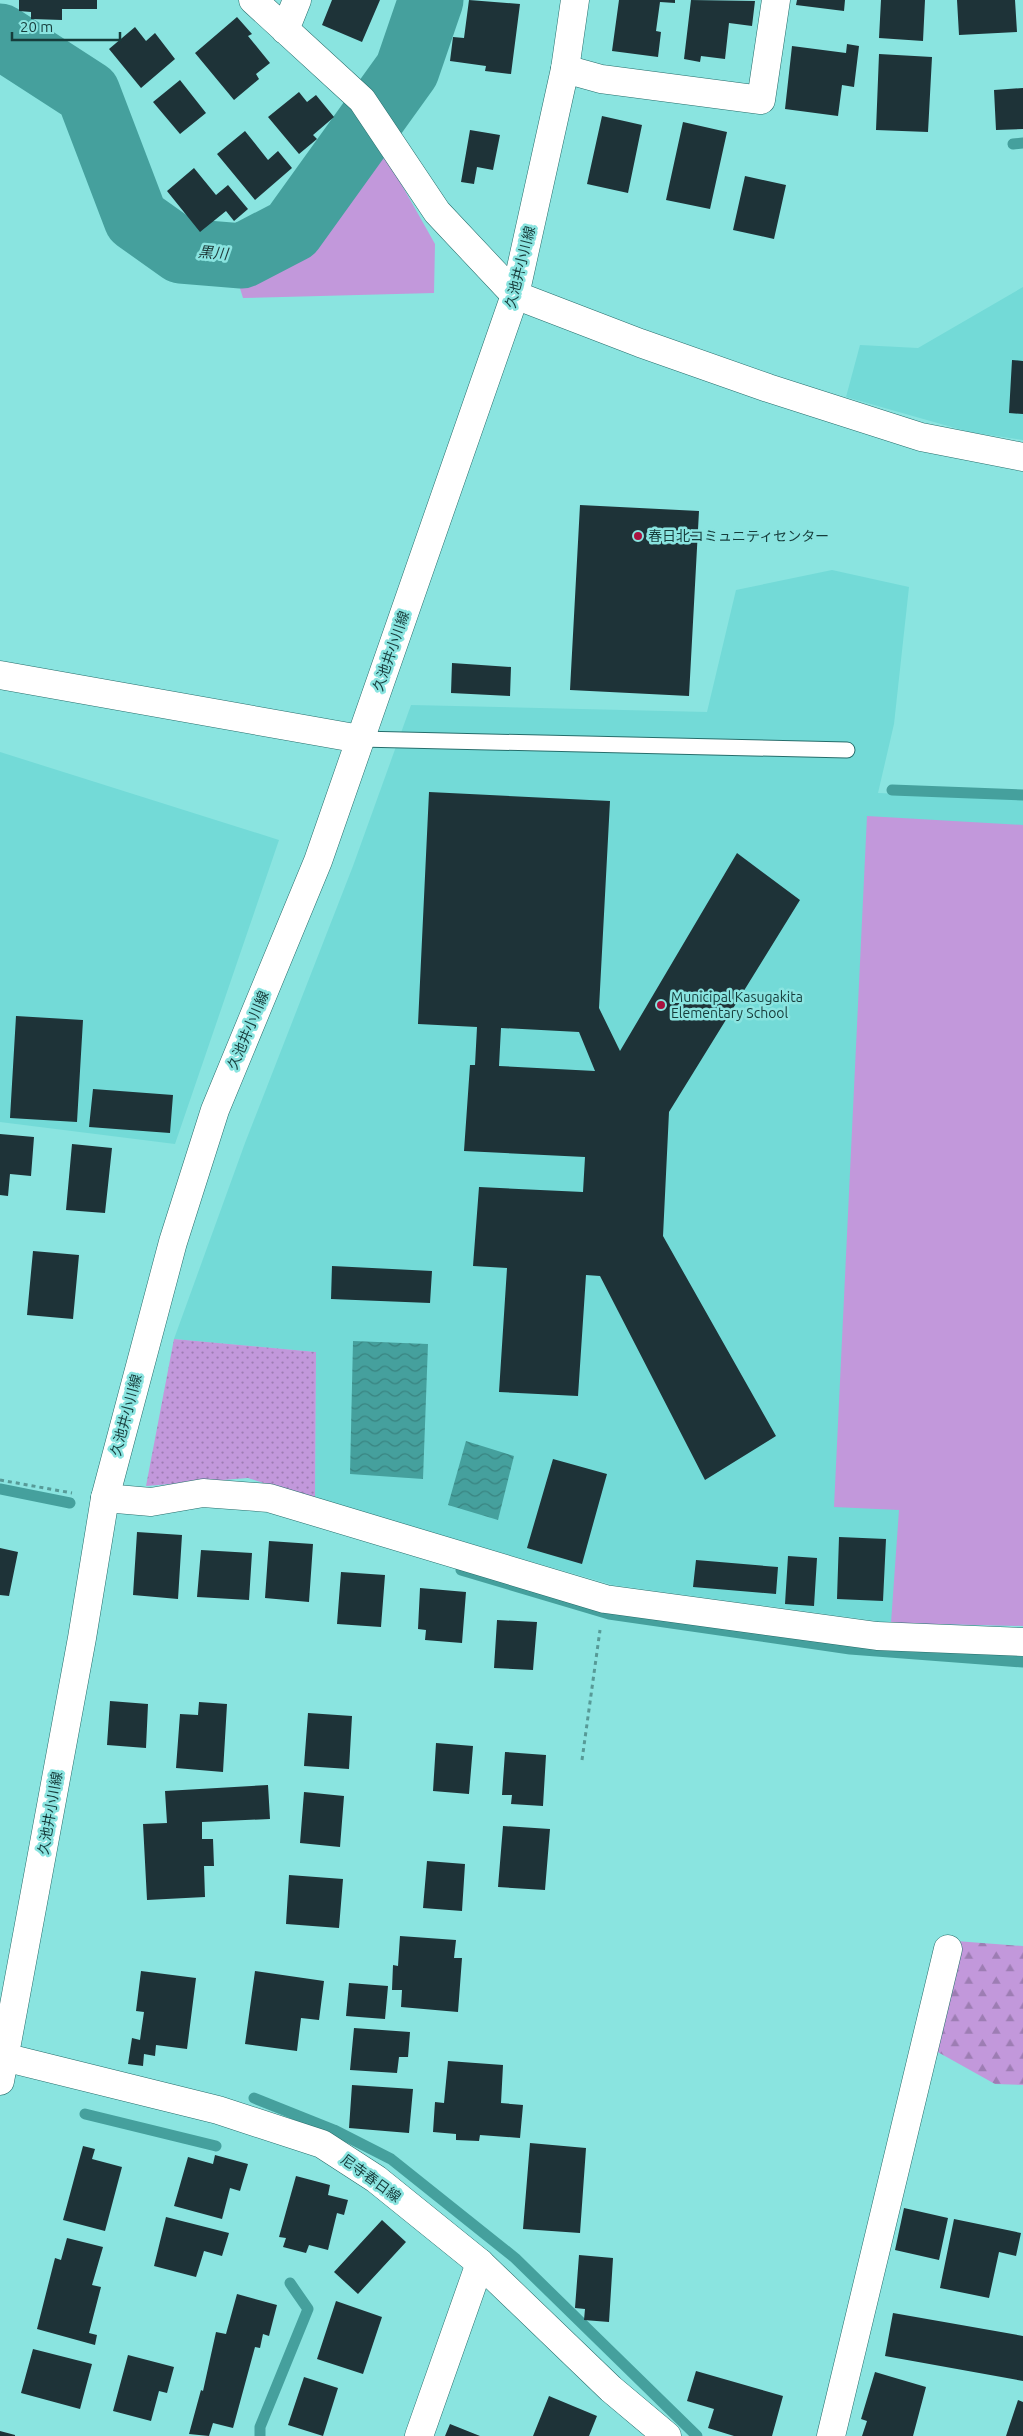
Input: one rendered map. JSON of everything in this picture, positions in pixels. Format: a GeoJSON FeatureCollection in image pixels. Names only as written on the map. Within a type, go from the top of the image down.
{"type":"FeatureCollection","features":[{"type":"Feature","properties":{"kind":"street"},"geometry":{"type":"LineString","coordinates":[[253,0],[362,100],[437,212],[515,295],[640,343],[921,437],[1023,457]]}},
{"type":"Feature","properties":{"kind":"street"},"geometry":{"type":"LineString","coordinates":[[285,30],[297,0]]}},
{"type":"Feature","properties":{"kind":"street","name":"久池井小川線"},"geometry":{"type":"LineString","coordinates":[[2,2064],[82,1638],[105,1498],[173,1242],[215,1110],[318,861],[515,295],[565,69],[575,0]]}},
{"type":"Feature","properties":{"kind":"street"},"geometry":{"type":"LineString","coordinates":[[565,69],[601,79],[761,100],[776,0]]}},
{"type":"Feature","properties":{"kind":"street"},"geometry":{"type":"LineString","coordinates":[[0,675],[360,739]]}},
{"type":"Feature","properties":{"kind":"street"},"geometry":{"type":"LineString","coordinates":[[105,1498],[151,1502],[203,1493],[269,1498],[605,1599],[877,1636],[1023,1642]]}},
{"type":"Feature","properties":{"kind":"street"},"geometry":{"type":"LineString","coordinates":[[831,2436],[948,1949]]}},
{"type":"Feature","properties":{"kind":"street","name":"尼寺春日線"},"geometry":{"type":"LineString","coordinates":[[2,2064],[218,2110],[322,2144],[376,2179],[480,2263],[611,2389],[667,2436]]}},
{"type":"Feature","properties":{"kind":"street"},"geometry":{"type":"LineString","coordinates":[[419,2436],[480,2263]]}},
{"type":"Feature","properties":{"kind":"lane"},"geometry":{"type":"LineString","coordinates":[[360,739],[847,750]]}},
{"type":"Feature","properties":{"kind":"path"},"geometry":{"type":"LineString","coordinates":[[0,1480],[105,1498]]}},
{"type":"Feature","properties":{"kind":"path"},"geometry":{"type":"LineString","coordinates":[[582,1760],[601,1622]]}},
{"type":"Feature","properties":{"kind":"shaded area"},"geometry":{"type":"Polygon","coordinates":[[[1023,287],[1023,440],[969,432],[846,397],[860,345],[918,348],[1023,287]]]}},
{"type":"Feature","properties":{"kind":"shaded area","name":"Municipal Kasugakita Elementary School"},"geometry":{"type":"Polygon","coordinates":[[[832,570],[909,587],[894,724],[878,793],[1023,799],[1023,1626],[891,1623],[613,1585],[315,1499],[316,1352],[174,1339],[245,1143],[353,866],[411,705],[707,712],[736,590],[832,570]]]}},
{"type":"Feature","properties":{"kind":"shaded area"},"geometry":{"type":"Polygon","coordinates":[[[0,752],[279,840],[175,1144],[0,1122],[0,752]]]}},
{"type":"Feature","properties":{"kind":"green space"},"geometry":{"type":"Polygon","coordinates":[[[381,148],[435,244],[434,293],[243,298],[234,269],[305,249],[381,148]]]}},
{"type":"Feature","properties":{"kind":"green space"},"geometry":{"type":"Polygon","coordinates":[[[867,816],[1023,825],[1023,1626],[891,1623],[899,1510],[834,1507],[867,816]]]}},
{"type":"Feature","properties":{"kind":"green space"},"geometry":{"type":"Polygon","coordinates":[[[174,1339],[316,1352],[315,1499],[248,1478],[146,1486],[174,1339]]]}},
{"type":"Feature","properties":{"kind":"green space"},"geometry":{"type":"Polygon","coordinates":[[[943,1940],[1023,1946],[1023,2085],[995,2084],[918,2041],[943,1940]]]}},
{"type":"Feature","properties":{"kind":"water"},"geometry":{"type":"Polygon","coordinates":[[[353,1341],[428,1344],[423,1479],[350,1474],[353,1341]]]}},
{"type":"Feature","properties":{"kind":"water"},"geometry":{"type":"Polygon","coordinates":[[[466,1441],[514,1456],[498,1520],[448,1505],[466,1441]]]}},
{"type":"Feature","properties":{"kind":"building"},"geometry":{"type":"Polygon","coordinates":[[[19,0],[97,0],[97,9],[62,9],[62,20],[31,19],[31,12],[19,11],[19,0]]]}},
{"type":"Feature","properties":{"kind":"building"},"geometry":{"type":"Polygon","coordinates":[[[332,0],[380,0],[362,42],[322,25],[332,0]]]}},
{"type":"Feature","properties":{"kind":"building"},"geometry":{"type":"Polygon","coordinates":[[[469,0],[520,4],[511,74],[485,71],[486,66],[450,61],[453,37],[464,38],[469,0]]]}},
{"type":"Feature","properties":{"kind":"building"},"geometry":{"type":"Polygon","coordinates":[[[619,0],[675,0],[675,3],[660,2],[656,31],[661,32],[658,57],[612,51],[619,0]]]}},
{"type":"Feature","properties":{"kind":"building"},"geometry":{"type":"Polygon","coordinates":[[[691,0],[755,1],[752,26],[729,23],[725,59],[701,56],[700,62],[684,59],[691,0]]]}},
{"type":"Feature","properties":{"kind":"building"},"geometry":{"type":"Polygon","coordinates":[[[797,0],[845,0],[844,11],[796,5],[797,0]]]}},
{"type":"Feature","properties":{"kind":"building"},"geometry":{"type":"Polygon","coordinates":[[[881,0],[925,0],[923,41],[879,38],[881,0]]]}},
{"type":"Feature","properties":{"kind":"building"},"geometry":{"type":"Polygon","coordinates":[[[957,0],[1015,0],[1017,32],[959,35],[957,0]]]}},
{"type":"Feature","properties":{"kind":"building"},"geometry":{"type":"Polygon","coordinates":[[[237,17],[252,34],[248,36],[270,63],[256,74],[259,79],[234,100],[195,53],[237,17]]]}},
{"type":"Feature","properties":{"kind":"building"},"geometry":{"type":"Polygon","coordinates":[[[135,27],[146,41],[155,33],[175,59],[141,88],[109,49],[135,27]]]}},
{"type":"Feature","properties":{"kind":"building"},"geometry":{"type":"Polygon","coordinates":[[[847,44],[859,46],[854,87],[842,85],[838,116],[785,109],[792,46],[846,53],[847,44]]]}},
{"type":"Feature","properties":{"kind":"building"},"geometry":{"type":"Polygon","coordinates":[[[879,54],[932,57],[928,132],[876,130],[879,54]]]}},
{"type":"Feature","properties":{"kind":"building"},"geometry":{"type":"Polygon","coordinates":[[[180,80],[206,113],[180,134],[153,102],[180,80]]]}},
{"type":"Feature","properties":{"kind":"building"},"geometry":{"type":"Polygon","coordinates":[[[1023,88],[1023,129],[996,130],[994,90],[1023,88]]]}},
{"type":"Feature","properties":{"kind":"building"},"geometry":{"type":"Polygon","coordinates":[[[299,92],[307,102],[316,95],[334,117],[313,135],[317,139],[299,154],[268,117],[299,92]]]}},
{"type":"Feature","properties":{"kind":"building"},"geometry":{"type":"Polygon","coordinates":[[[602,116],[642,125],[628,193],[587,184],[602,116]]]}},
{"type":"Feature","properties":{"kind":"building"},"geometry":{"type":"Polygon","coordinates":[[[683,122],[727,132],[710,209],[666,200],[683,122]]]}},
{"type":"Feature","properties":{"kind":"building"},"geometry":{"type":"Polygon","coordinates":[[[470,130],[500,135],[493,170],[477,167],[474,184],[461,182],[470,130]]]}},
{"type":"Feature","properties":{"kind":"building"},"geometry":{"type":"Polygon","coordinates":[[[245,131],[268,160],[278,151],[292,168],[255,200],[217,154],[245,131]]]}},
{"type":"Feature","properties":{"kind":"building"},"geometry":{"type":"Polygon","coordinates":[[[194,168],[216,195],[228,185],[248,209],[234,221],[226,211],[200,232],[167,191],[194,168]]]}},
{"type":"Feature","properties":{"kind":"building"},"geometry":{"type":"Polygon","coordinates":[[[745,176],[786,185],[774,239],[733,230],[745,176]]]}},
{"type":"Feature","properties":{"kind":"building"},"geometry":{"type":"Polygon","coordinates":[[[1012,360],[1023,361],[1023,414],[1009,413],[1012,360]]]}},
{"type":"Feature","properties":{"kind":"building"},"geometry":{"type":"Polygon","coordinates":[[[580,505],[699,511],[689,696],[570,690],[580,505]]]}},
{"type":"Feature","properties":{"kind":"building"},"geometry":{"type":"Polygon","coordinates":[[[452,663],[511,667],[510,696],[451,693],[452,663]]]}},
{"type":"Feature","properties":{"kind":"building"},"geometry":{"type":"Polygon","coordinates":[[[429,792],[610,801],[599,1008],[620,1051],[737,853],[800,900],[669,1112],[663,1236],[776,1436],[705,1480],[600,1276],[586,1275],[578,1396],[499,1392],[507,1268],[473,1266],[479,1187],[583,1192],[585,1157],[464,1151],[470,1065],[475,1065],[477,1027],[418,1024],[429,792]],[[501,1028],[499,1066],[595,1071],[579,1032],[501,1028]]]}},
{"type":"Feature","properties":{"kind":"building"},"geometry":{"type":"Polygon","coordinates":[[[16,1016],[83,1020],[77,1122],[10,1118],[16,1016]]]}},
{"type":"Feature","properties":{"kind":"building"},"geometry":{"type":"Polygon","coordinates":[[[93,1089],[173,1095],[170,1133],[89,1127],[93,1089]]]}},
{"type":"Feature","properties":{"kind":"building"},"geometry":{"type":"Polygon","coordinates":[[[0,1134],[34,1137],[31,1176],[10,1174],[8,1196],[0,1195],[0,1134]]]}},
{"type":"Feature","properties":{"kind":"building"},"geometry":{"type":"Polygon","coordinates":[[[72,1144],[112,1148],[105,1213],[66,1210],[72,1144]]]}},
{"type":"Feature","properties":{"kind":"building"},"geometry":{"type":"Polygon","coordinates":[[[33,1251],[79,1255],[73,1319],[27,1315],[33,1251]]]}},
{"type":"Feature","properties":{"kind":"building"},"geometry":{"type":"Polygon","coordinates":[[[332,1266],[432,1271],[430,1303],[331,1299],[332,1266]]]}},
{"type":"Feature","properties":{"kind":"building"},"geometry":{"type":"Polygon","coordinates":[[[553,1459],[607,1474],[582,1564],[527,1548],[553,1459]]]}},
{"type":"Feature","properties":{"kind":"building"},"geometry":{"type":"Polygon","coordinates":[[[137,1532],[182,1535],[178,1599],[133,1595],[137,1532]]]}},
{"type":"Feature","properties":{"kind":"building"},"geometry":{"type":"Polygon","coordinates":[[[839,1537],[886,1539],[883,1601],[837,1599],[839,1537]]]}},
{"type":"Feature","properties":{"kind":"building"},"geometry":{"type":"Polygon","coordinates":[[[269,1541],[313,1544],[309,1602],[265,1598],[269,1541]]]}},
{"type":"Feature","properties":{"kind":"building"},"geometry":{"type":"Polygon","coordinates":[[[0,1548],[18,1552],[9,1596],[0,1595],[0,1548]]]}},
{"type":"Feature","properties":{"kind":"building"},"geometry":{"type":"Polygon","coordinates":[[[201,1550],[252,1553],[249,1600],[197,1597],[201,1550]]]}},
{"type":"Feature","properties":{"kind":"building"},"geometry":{"type":"Polygon","coordinates":[[[788,1556],[817,1558],[814,1606],[785,1604],[788,1556]]]}},
{"type":"Feature","properties":{"kind":"building"},"geometry":{"type":"Polygon","coordinates":[[[696,1560],[778,1567],[776,1594],[693,1587],[696,1560]]]}},
{"type":"Feature","properties":{"kind":"building"},"geometry":{"type":"Polygon","coordinates":[[[341,1572],[385,1575],[381,1627],[337,1624],[341,1572]]]}},
{"type":"Feature","properties":{"kind":"building"},"geometry":{"type":"Polygon","coordinates":[[[420,1588],[466,1592],[462,1643],[425,1640],[426,1630],[418,1629],[420,1588]]]}},
{"type":"Feature","properties":{"kind":"building"},"geometry":{"type":"Polygon","coordinates":[[[497,1620],[537,1622],[533,1670],[494,1668],[497,1620]]]}},
{"type":"Feature","properties":{"kind":"building"},"geometry":{"type":"Polygon","coordinates":[[[110,1701],[148,1704],[146,1748],[107,1745],[110,1701]]]}},
{"type":"Feature","properties":{"kind":"building"},"geometry":{"type":"Polygon","coordinates":[[[199,1702],[227,1704],[223,1772],[176,1768],[180,1714],[198,1715],[199,1702]]]}},
{"type":"Feature","properties":{"kind":"building"},"geometry":{"type":"Polygon","coordinates":[[[308,1713],[352,1716],[349,1769],[304,1766],[308,1713]]]}},
{"type":"Feature","properties":{"kind":"building"},"geometry":{"type":"Polygon","coordinates":[[[436,1743],[473,1746],[469,1794],[433,1791],[436,1743]]]}},
{"type":"Feature","properties":{"kind":"building"},"geometry":{"type":"Polygon","coordinates":[[[505,1752],[546,1755],[543,1806],[511,1804],[512,1795],[502,1795],[505,1752]]]}},
{"type":"Feature","properties":{"kind":"building"},"geometry":{"type":"Polygon","coordinates":[[[268,1785],[270,1819],[202,1822],[202,1839],[213,1839],[214,1866],[204,1866],[205,1897],[147,1900],[143,1824],[167,1823],[165,1791],[268,1785]]]}},
{"type":"Feature","properties":{"kind":"building"},"geometry":{"type":"Polygon","coordinates":[[[304,1792],[344,1796],[340,1847],[300,1843],[304,1792]]]}},
{"type":"Feature","properties":{"kind":"building"},"geometry":{"type":"Polygon","coordinates":[[[503,1826],[550,1829],[545,1890],[498,1887],[503,1826]]]}},
{"type":"Feature","properties":{"kind":"building"},"geometry":{"type":"Polygon","coordinates":[[[427,1861],[465,1864],[462,1911],[423,1908],[427,1861]]]}},
{"type":"Feature","properties":{"kind":"building"},"geometry":{"type":"Polygon","coordinates":[[[289,1875],[343,1879],[339,1928],[286,1924],[289,1875]]]}},
{"type":"Feature","properties":{"kind":"building"},"geometry":{"type":"Polygon","coordinates":[[[400,1936],[456,1940],[454,1958],[462,1958],[458,2012],[401,2007],[402,1990],[392,1990],[393,1965],[398,1966],[400,1936]]]}},
{"type":"Feature","properties":{"kind":"building"},"geometry":{"type":"Polygon","coordinates":[[[141,1971],[196,1978],[187,2049],[156,2045],[155,2056],[144,2054],[143,2066],[128,2064],[132,2038],[140,2040],[144,2012],[136,2011],[141,1971]]]}},
{"type":"Feature","properties":{"kind":"building"},"geometry":{"type":"Polygon","coordinates":[[[255,1971],[324,1981],[319,2020],[301,2018],[297,2051],[245,2044],[255,1971]]]}},
{"type":"Feature","properties":{"kind":"building"},"geometry":{"type":"Polygon","coordinates":[[[349,1983],[388,1986],[385,2019],[346,2016],[349,1983]]]}},
{"type":"Feature","properties":{"kind":"building"},"geometry":{"type":"Polygon","coordinates":[[[354,2028],[410,2032],[408,2057],[399,2057],[397,2073],[350,2070],[354,2028]]]}},
{"type":"Feature","properties":{"kind":"building"},"geometry":{"type":"Polygon","coordinates":[[[448,2061],[503,2065],[501,2103],[523,2105],[520,2138],[480,2135],[479,2141],[456,2140],[456,2134],[433,2132],[435,2102],[444,2103],[448,2061]]]}},
{"type":"Feature","properties":{"kind":"building"},"geometry":{"type":"Polygon","coordinates":[[[352,2085],[413,2089],[409,2133],[349,2128],[352,2085]]]}},
{"type":"Feature","properties":{"kind":"building"},"geometry":{"type":"Polygon","coordinates":[[[530,2143],[586,2148],[580,2233],[523,2229],[530,2143]]]}},
{"type":"Feature","properties":{"kind":"building"},"geometry":{"type":"Polygon","coordinates":[[[83,2146],[95,2149],[92,2159],[122,2167],[105,2231],[63,2220],[83,2146]]]}},
{"type":"Feature","properties":{"kind":"building"},"geometry":{"type":"Polygon","coordinates":[[[215,2155],[248,2164],[240,2191],[230,2188],[222,2219],[174,2206],[188,2157],[213,2164],[215,2155]]]}},
{"type":"Feature","properties":{"kind":"building"},"geometry":{"type":"Polygon","coordinates":[[[296,2176],[330,2185],[328,2195],[348,2200],[344,2215],[337,2213],[328,2250],[309,2245],[306,2253],[283,2247],[286,2238],[279,2237],[296,2176]]]}},
{"type":"Feature","properties":{"kind":"building"},"geometry":{"type":"Polygon","coordinates":[[[904,2208],[948,2218],[939,2260],[895,2250],[904,2208]]]}},
{"type":"Feature","properties":{"kind":"building"},"geometry":{"type":"Polygon","coordinates":[[[166,2217],[229,2233],[222,2256],[204,2251],[196,2277],[154,2266],[166,2217]]]}},
{"type":"Feature","properties":{"kind":"building"},"geometry":{"type":"Polygon","coordinates":[[[954,2219],[1021,2233],[1016,2256],[999,2252],[989,2298],[940,2288],[954,2219]]]}},
{"type":"Feature","properties":{"kind":"building"},"geometry":{"type":"Polygon","coordinates":[[[382,2220],[406,2242],[358,2294],[334,2272],[382,2220]]]}},
{"type":"Feature","properties":{"kind":"building"},"geometry":{"type":"Polygon","coordinates":[[[67,2238],[103,2247],[92,2285],[101,2287],[89,2333],[97,2335],[95,2345],[37,2329],[55,2258],[61,2260],[67,2238]]]}},
{"type":"Feature","properties":{"kind":"building"},"geometry":{"type":"Polygon","coordinates":[[[579,2255],[613,2258],[609,2322],[584,2320],[585,2309],[575,2308],[579,2255]]]}},
{"type":"Feature","properties":{"kind":"building"},"geometry":{"type":"Polygon","coordinates":[[[237,2294],[277,2305],[269,2336],[263,2334],[260,2348],[255,2347],[233,2428],[213,2423],[209,2436],[189,2434],[201,2390],[203,2391],[216,2332],[226,2334],[237,2294]]]}},
{"type":"Feature","properties":{"kind":"building"},"geometry":{"type":"Polygon","coordinates":[[[336,2301],[382,2317],[363,2374],[317,2359],[336,2301]]]}},
{"type":"Feature","properties":{"kind":"building"},"geometry":{"type":"Polygon","coordinates":[[[893,2313],[1023,2336],[1023,2381],[885,2356],[893,2313]]]}},
{"type":"Feature","properties":{"kind":"building"},"geometry":{"type":"Polygon","coordinates":[[[33,2349],[92,2364],[80,2409],[21,2393],[33,2349]]]}},
{"type":"Feature","properties":{"kind":"building"},"geometry":{"type":"Polygon","coordinates":[[[128,2355],[174,2367],[167,2393],[159,2391],[151,2421],[113,2411],[128,2355]]]}},
{"type":"Feature","properties":{"kind":"building"},"geometry":{"type":"Polygon","coordinates":[[[696,2371],[783,2396],[772,2436],[734,2436],[708,2428],[714,2409],[687,2401],[696,2371]]]}},
{"type":"Feature","properties":{"kind":"building"},"geometry":{"type":"Polygon","coordinates":[[[875,2372],[926,2387],[913,2436],[862,2436],[867,2421],[861,2419],[875,2372]]]}},
{"type":"Feature","properties":{"kind":"building"},"geometry":{"type":"Polygon","coordinates":[[[304,2377],[338,2388],[323,2436],[288,2425],[304,2377]]]}},
{"type":"Feature","properties":{"kind":"building"},"geometry":{"type":"Polygon","coordinates":[[[549,2396],[597,2416],[589,2436],[533,2436],[549,2396]]]}},
{"type":"Feature","properties":{"kind":"building"},"geometry":{"type":"Polygon","coordinates":[[[1018,2400],[1023,2402],[1023,2436],[1006,2436],[1018,2400]]]}},
{"type":"Feature","properties":{"kind":"building"},"geometry":{"type":"Polygon","coordinates":[[[450,2424],[480,2436],[445,2436],[450,2424]]]}},
{"type":"Feature","properties":{"kind":"building"},"geometry":{"type":"Polygon","coordinates":[[[0,2431],[15,2435],[15,2436],[0,2436],[0,2431]]]}},
{"type":"Feature","properties":{"kind":"waterway","name":"黒川"},"geometry":{"type":"LineString","coordinates":[[0,36],[88,93],[136,219],[181,251],[242,256],[292,230],[407,70],[431,0]]}},
{"type":"Feature","properties":{"kind":"waterway"},"geometry":{"type":"LineString","coordinates":[[1013,144],[1023,143]]}},
{"type":"Feature","properties":{"kind":"waterway"},"geometry":{"type":"LineString","coordinates":[[892,790],[1023,795]]}},
{"type":"Feature","properties":{"kind":"waterway"},"geometry":{"type":"LineString","coordinates":[[0,1489],[70,1503]]}},
{"type":"Feature","properties":{"kind":"waterway"},"geometry":{"type":"LineString","coordinates":[[461,1570],[609,1614],[850,1649],[1023,1662]]}},
{"type":"Feature","properties":{"kind":"waterway"},"geometry":{"type":"LineString","coordinates":[[254,2098],[334,2130],[391,2159],[515,2258],[697,2436]]}},
{"type":"Feature","properties":{"kind":"waterway"},"geometry":{"type":"LineString","coordinates":[[85,2114],[216,2146]]}},
{"type":"Feature","properties":{"kind":"waterway"},"geometry":{"type":"LineString","coordinates":[[260,2436],[260,2427],[308,2309],[290,2283]]}},
{"type":"Feature","properties":{"kind":"place","name":"春日北コミュニティセンター"},"geometry":{"type":"Point","coordinates":[638,536]}},
{"type":"Feature","properties":{"kind":"place","name":"Municipal Kasugakita Elementary School"},"geometry":{"type":"Point","coordinates":[661,1005]}}]}
